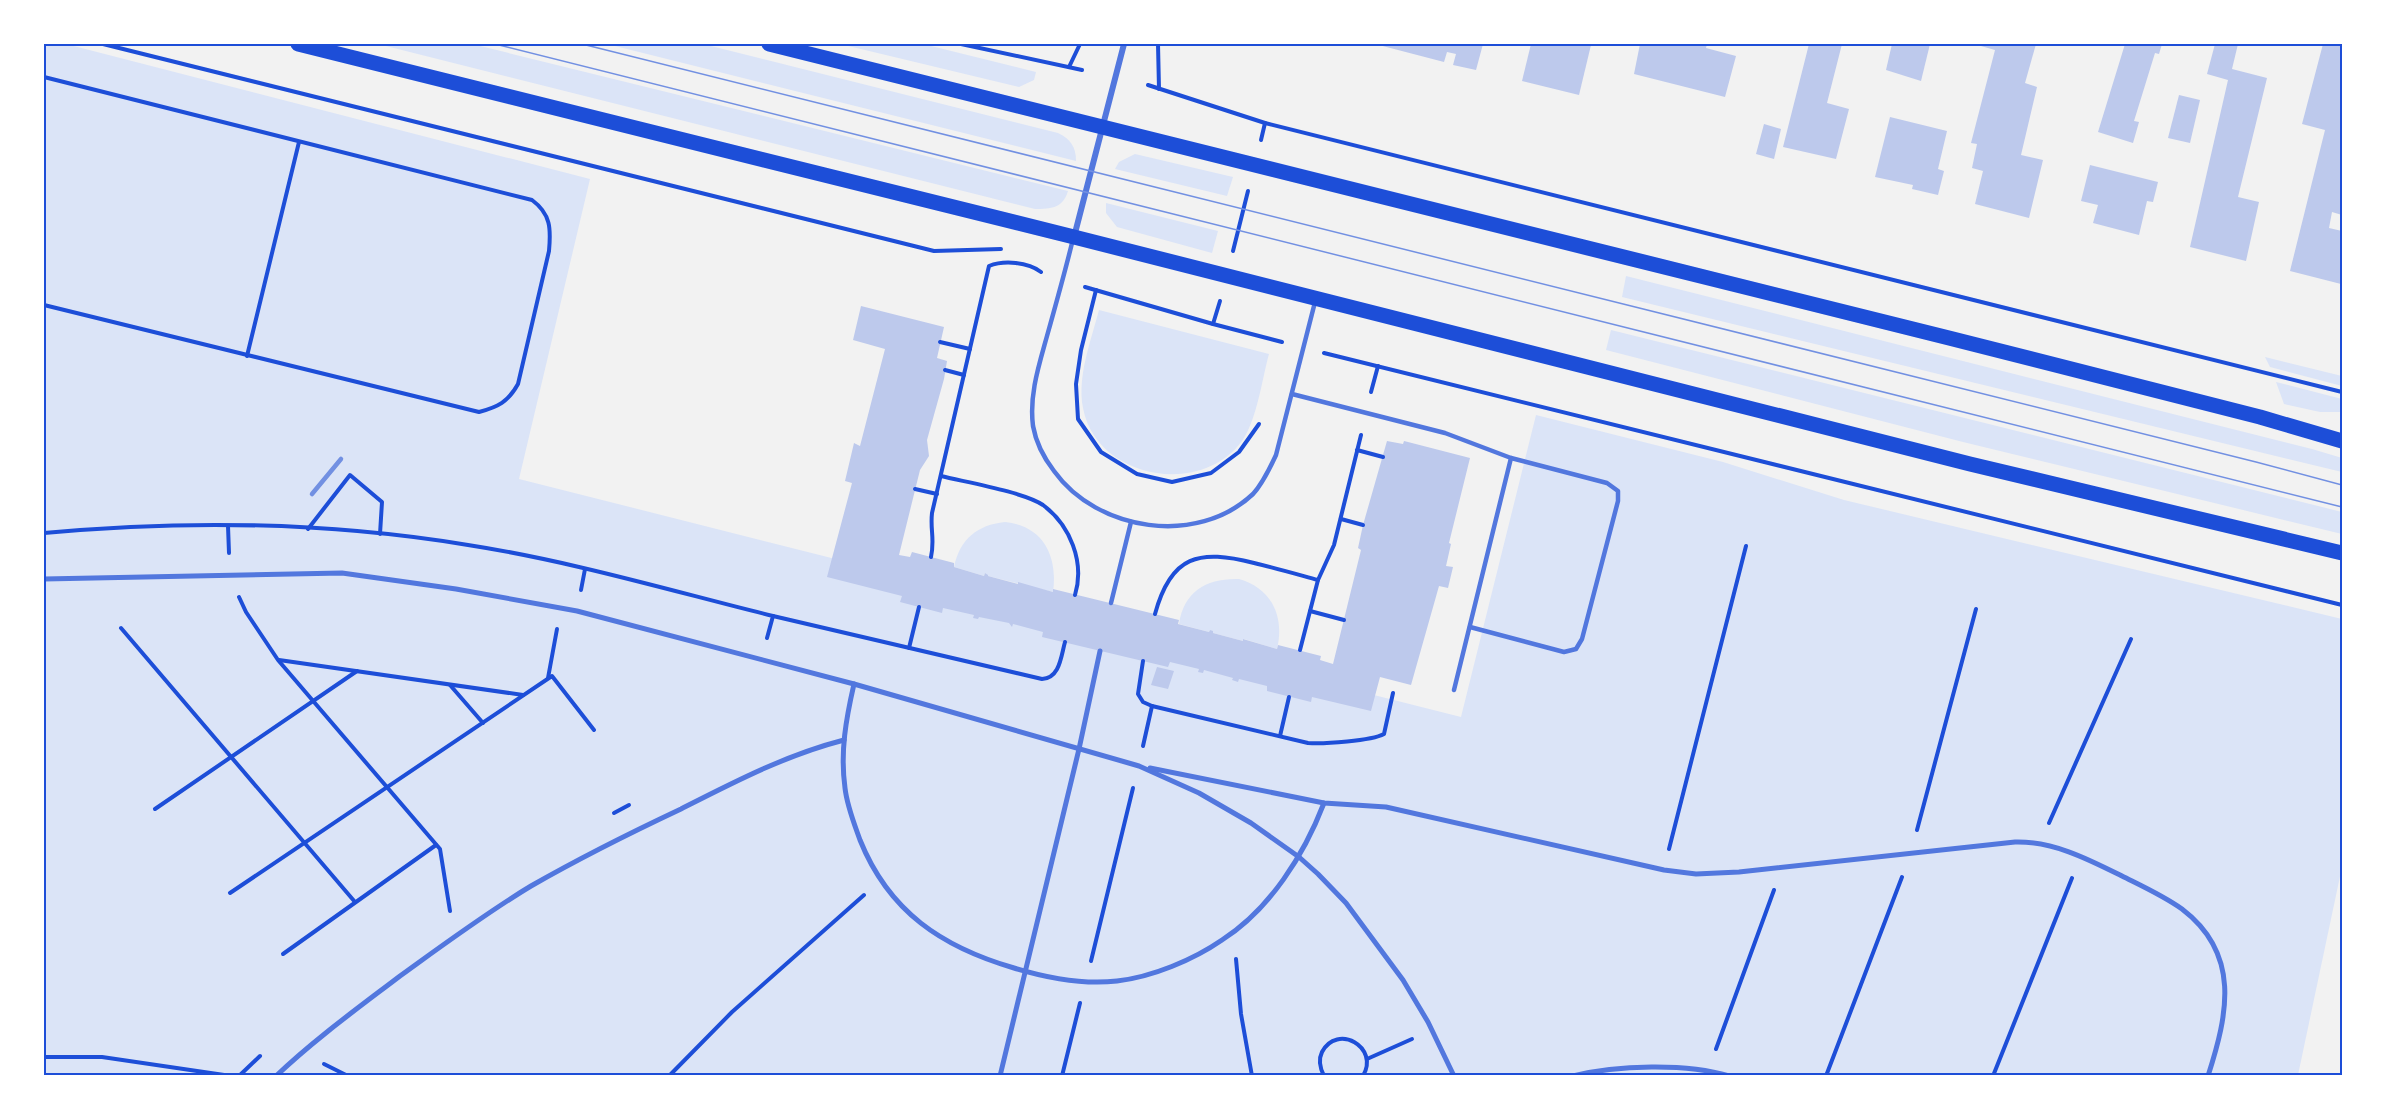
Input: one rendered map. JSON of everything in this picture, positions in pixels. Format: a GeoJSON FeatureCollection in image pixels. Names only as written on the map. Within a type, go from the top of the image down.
{"type":"FeatureCollection","features":[{"type":"Feature","properties":{"kind":"main road"},"geometry":{"type":"LineString","coordinates":[[297,44],[1074,237],[1970,464],[2343,553]]}},
{"type":"Feature","properties":{"kind":"main road"},"geometry":{"type":"LineString","coordinates":[[769,44],[2041,361],[2260,417],[2343,441]]}},
{"type":"Feature","properties":{"kind":"street"},"geometry":{"type":"LineString","coordinates":[[1074,237],[1124,44]]}},
{"type":"Feature","properties":{"kind":"street"},"geometry":{"type":"LineString","coordinates":[[44,579],[342,573],[456,589],[560,608],[854,684],[1139,766],[1324,804],[1386,807],[1664,870],[1718,874],[2015,842],[2040,843],[2080,857],[2139,884],[2180,908],[2201,926],[2215,944],[2223,972],[2226,1004],[2219,1041],[2208,1076]]}},
{"type":"Feature","properties":{"kind":"street"},"geometry":{"type":"LineString","coordinates":[[999,1076],[1079,749],[1100,651]]}},
{"type":"Feature","properties":{"kind":"street"},"geometry":{"type":"LineString","coordinates":[[854,684],[842,760],[845,789],[852,818],[867,857],[881,880],[912,918],[933,934],[962,950],[1025,972],[1086,982],[1118,981],[1175,964],[1224,939],[1271,895],[1299,857],[1324,804]]}},
{"type":"Feature","properties":{"kind":"street"},"geometry":{"type":"LineString","coordinates":[[276,1076],[300,1053],[357,1008],[455,937],[530,887],[656,820],[788,758],[844,740]]}},
{"type":"Feature","properties":{"kind":"street"},"geometry":{"type":"LineString","coordinates":[[1139,766],[1199,793],[1251,823],[1299,857],[1346,903],[1403,980],[1432,1030],[1454,1076]]}},
{"type":"Feature","properties":{"kind":"street"},"geometry":{"type":"LineString","coordinates":[[1573,1076],[1615,1070],[1682,1068],[1709,1070],[1729,1076]]}},
{"type":"Feature","properties":{"kind":"lane"},"geometry":{"type":"LineString","coordinates":[[1074,237],[1036,375],[1032,401],[1033,426],[1039,445],[1061,481],[1085,502],[1108,514],[1131,522],[1163,526],[1190,524],[1213,518],[1234,507],[1253,493],[1267,474],[1276,454],[1316,299]]}},
{"type":"Feature","properties":{"kind":"lane"},"geometry":{"type":"LineString","coordinates":[[1292,394],[1445,433],[1511,458],[1607,483],[1618,491],[1618,501],[1582,639],[1576,649],[1564,652],[1470,627]]}},
{"type":"Feature","properties":{"kind":"lane"},"geometry":{"type":"LineString","coordinates":[[1454,690],[1511,458]]}},
{"type":"Feature","properties":{"kind":"lane"},"geometry":{"type":"LineString","coordinates":[[1111,603],[1131,522]]}},
{"type":"Feature","properties":{"kind":"path"},"geometry":{"type":"LineString","coordinates":[[103,44],[934,251],[1003,249]]}},
{"type":"Feature","properties":{"kind":"path"},"geometry":{"type":"LineString","coordinates":[[961,44],[1082,70]]}},
{"type":"Feature","properties":{"kind":"path"},"geometry":{"type":"LineString","coordinates":[[1069,67],[1080,44]]}},
{"type":"Feature","properties":{"kind":"path"},"geometry":{"type":"LineString","coordinates":[[1158,44],[1159,88]]}},
{"type":"Feature","properties":{"kind":"path"},"geometry":{"type":"LineString","coordinates":[[44,77],[532,200],[542,207],[549,219],[551,232],[549,251],[518,384],[504,404],[479,412],[44,305]]}},
{"type":"Feature","properties":{"kind":"path"},"geometry":{"type":"LineString","coordinates":[[1148,85],[1265,123],[2343,392]]}},
{"type":"Feature","properties":{"kind":"path"},"geometry":{"type":"LineString","coordinates":[[1259,147],[1265,123]]}},
{"type":"Feature","properties":{"kind":"path"},"geometry":{"type":"LineString","coordinates":[[247,356],[299,142]]}},
{"type":"Feature","properties":{"kind":"path"},"geometry":{"type":"LineString","coordinates":[[1231,257],[1250,182]]}},
{"type":"Feature","properties":{"kind":"path"},"geometry":{"type":"LineString","coordinates":[[931,557],[934,543],[931,525],[937,494],[990,266],[1006,262],[1035,268],[1048,278]]}},
{"type":"Feature","properties":{"kind":"path"},"geometry":{"type":"LineString","coordinates":[[1085,287],[1303,348],[2343,605]]}},
{"type":"Feature","properties":{"kind":"path"},"geometry":{"type":"LineString","coordinates":[[1096,290],[1081,350],[1076,384],[1078,419],[1101,452],[1137,474],[1172,482],[1211,473],[1239,452],[1259,423],[1262,414]]}},
{"type":"Feature","properties":{"kind":"path"},"geometry":{"type":"LineString","coordinates":[[1213,324],[1221,297]]}},
{"type":"Feature","properties":{"kind":"path"},"geometry":{"type":"LineString","coordinates":[[1280,349],[1281,341]]}},
{"type":"Feature","properties":{"kind":"path"},"geometry":{"type":"LineString","coordinates":[[940,342],[970,349]]}},
{"type":"Feature","properties":{"kind":"path"},"geometry":{"type":"LineString","coordinates":[[1300,650],[1318,580],[1334,545],[1378,366]]}},
{"type":"Feature","properties":{"kind":"path"},"geometry":{"type":"LineString","coordinates":[[945,370],[964,375]]}},
{"type":"Feature","properties":{"kind":"path"},"geometry":{"type":"LineString","coordinates":[[1357,450],[1383,457]]}},
{"type":"Feature","properties":{"kind":"path"},"geometry":{"type":"LineString","coordinates":[[308,529],[350,475],[382,502],[380,534]]}},
{"type":"Feature","properties":{"kind":"path"},"geometry":{"type":"LineString","coordinates":[[941,476],[1028,498],[1042,505],[1064,528],[1073,543],[1079,573],[1075,595]]}},
{"type":"Feature","properties":{"kind":"path"},"geometry":{"type":"LineString","coordinates":[[915,489],[937,494]]}},
{"type":"Feature","properties":{"kind":"path"},"geometry":{"type":"LineString","coordinates":[[1341,519],[1364,525]]}},
{"type":"Feature","properties":{"kind":"path"},"geometry":{"type":"LineString","coordinates":[[228,526],[229,575],[246,612],[278,660],[440,849],[455,937]]}},
{"type":"Feature","properties":{"kind":"path"},"geometry":{"type":"LineString","coordinates":[[44,534],[101,528],[228,526],[380,534],[468,544],[523,555],[1042,679],[1049,679],[1058,668],[1065,642]]}},
{"type":"Feature","properties":{"kind":"path"},"geometry":{"type":"LineString","coordinates":[[1664,870],[1746,546]]}},
{"type":"Feature","properties":{"kind":"path"},"geometry":{"type":"LineString","coordinates":[[1155,614],[1164,587],[1173,575],[1185,564],[1199,556],[1215,555],[1233,558],[1318,580]]}},
{"type":"Feature","properties":{"kind":"path"},"geometry":{"type":"LineString","coordinates":[[909,648],[919,607]]}},
{"type":"Feature","properties":{"kind":"path"},"geometry":{"type":"LineString","coordinates":[[548,679],[560,608]]}},
{"type":"Feature","properties":{"kind":"path"},"geometry":{"type":"LineString","coordinates":[[1310,611],[1344,620]]}},
{"type":"Feature","properties":{"kind":"path"},"geometry":{"type":"LineString","coordinates":[[761,660],[773,616]]}},
{"type":"Feature","properties":{"kind":"path"},"geometry":{"type":"LineString","coordinates":[[121,628],[355,902]]}},
{"type":"Feature","properties":{"kind":"path"},"geometry":{"type":"LineString","coordinates":[[2040,843],[2131,639]]}},
{"type":"Feature","properties":{"kind":"path"},"geometry":{"type":"LineString","coordinates":[[278,660],[523,695]]}},
{"type":"Feature","properties":{"kind":"path"},"geometry":{"type":"LineString","coordinates":[[1143,661],[1138,694],[1143,702],[1308,743],[1324,744],[1337,740],[1377,738],[1384,734],[1393,693]]}},
{"type":"Feature","properties":{"kind":"path"},"geometry":{"type":"LineString","coordinates":[[155,809],[357,671]]}},
{"type":"Feature","properties":{"kind":"path"},"geometry":{"type":"LineString","coordinates":[[230,893],[552,676],[594,730]]}},
{"type":"Feature","properties":{"kind":"path"},"geometry":{"type":"LineString","coordinates":[[450,685],[483,723]]}},
{"type":"Feature","properties":{"kind":"path"},"geometry":{"type":"LineString","coordinates":[[1280,736],[1289,697]]}},
{"type":"Feature","properties":{"kind":"path"},"geometry":{"type":"LineString","coordinates":[[1062,1076],[1152,706]]}},
{"type":"Feature","properties":{"kind":"path"},"geometry":{"type":"LineString","coordinates":[[283,954],[436,846]]}},
{"type":"Feature","properties":{"kind":"path"},"geometry":{"type":"LineString","coordinates":[[1994,1076],[2080,857]]}},
{"type":"Feature","properties":{"kind":"path"},"geometry":{"type":"LineString","coordinates":[[1709,1070],[1782,868]]}},
{"type":"Feature","properties":{"kind":"path"},"geometry":{"type":"LineString","coordinates":[[669,1076],[732,1012],[881,880]]}},
{"type":"Feature","properties":{"kind":"path"},"geometry":{"type":"LineString","coordinates":[[1233,931],[1240,1014],[1252,1076]]}},
{"type":"Feature","properties":{"kind":"path"},"geometry":{"type":"LineString","coordinates":[[1367,1059],[1432,1030]]}},
{"type":"Feature","properties":{"kind":"path"},"geometry":{"type":"LineString","coordinates":[[1324,1076],[1320,1066],[1320,1057],[1329,1043],[1336,1040],[1352,1040],[1359,1044],[1367,1059],[1363,1076]]}},
{"type":"Feature","properties":{"kind":"path"},"geometry":{"type":"LineString","coordinates":[[44,1057],[102,1057],[231,1076]]}},
{"type":"Feature","properties":{"kind":"shaded area"},"geometry":{"type":"Polygon","coordinates":[[[44,44],[66,44],[590,179],[519,479],[1461,717],[1536,415],[1723,462],[1844,500],[2342,619],[2342,867],[2298,1075],[44,1075],[44,44]]]}},
{"type":"Feature","properties":{"kind":"shaded area"},"geometry":{"type":"Polygon","coordinates":[[[378,44],[472,44],[1068,191],[1060,204],[1046,209],[1035,209],[378,44]]]}},
{"type":"Feature","properties":{"kind":"shaded area"},"geometry":{"type":"Polygon","coordinates":[[[607,44],[703,44],[1058,133],[1072,144],[1076,161],[607,44]]]}},
{"type":"Feature","properties":{"kind":"shaded area"},"geometry":{"type":"Polygon","coordinates":[[[840,44],[923,44],[1036,72],[1034,80],[1019,87],[840,44]]]}},
{"type":"Feature","properties":{"kind":"shaded area"},"geometry":{"type":"Polygon","coordinates":[[[1135,154],[1233,177],[1227,196],[1115,169],[1119,162],[1135,154]]]}},
{"type":"Feature","properties":{"kind":"shaded area"},"geometry":{"type":"Polygon","coordinates":[[[1106,203],[1218,231],[1212,253],[1117,227],[1106,213],[1106,203]]]}},
{"type":"Feature","properties":{"kind":"shaded area"},"geometry":{"type":"Polygon","coordinates":[[[1626,276],[2312,449],[2342,458],[2342,472],[1622,297],[1626,276]]]}},
{"type":"Feature","properties":{"kind":"shaded area"},"geometry":{"type":"Polygon","coordinates":[[[1099,310],[1269,354],[1252,422],[1242,441],[1224,459],[1201,470],[1177,474],[1152,472],[1128,464],[1107,451],[1092,432],[1083,408],[1082,396],[1083,371],[1099,310]]]}},
{"type":"Feature","properties":{"kind":"shaded area"},"geometry":{"type":"Polygon","coordinates":[[[1611,330],[2342,512],[2342,534],[1963,442],[1606,350],[1611,330]]]}},
{"type":"Feature","properties":{"kind":"shaded area"},"geometry":{"type":"Polygon","coordinates":[[[2265,357],[2342,376],[2342,386],[2270,367],[2265,357]]]}},
{"type":"Feature","properties":{"kind":"shaded area"},"geometry":{"type":"Polygon","coordinates":[[[2276,382],[2342,399],[2342,412],[2320,412],[2284,404],[2276,382]]]}},
{"type":"Feature","properties":{"kind":"shaded area"},"geometry":{"type":"Polygon","coordinates":[[[1005,522],[1030,530],[1046,545],[1053,567],[1053,592],[954,567],[965,541],[971,535],[986,526],[1005,522]]]}},
{"type":"Feature","properties":{"kind":"shaded area"},"geometry":{"type":"Polygon","coordinates":[[[1239,579],[1260,589],[1273,605],[1279,625],[1277,649],[1213,633],[1210,630],[1209,632],[1179,624],[1186,603],[1199,589],[1217,581],[1239,579]]]}},
{"type":"Feature","properties":{"kind":"building"},"geometry":{"type":"Polygon","coordinates":[[[1375,44],[1483,44],[1476,70],[1453,65],[1456,54],[1447,52],[1444,62],[1375,44]]]}},
{"type":"Feature","properties":{"kind":"building"},"geometry":{"type":"Polygon","coordinates":[[[1531,44],[1591,45],[1579,95],[1522,81],[1531,44]]]}},
{"type":"Feature","properties":{"kind":"building"},"geometry":{"type":"Polygon","coordinates":[[[1640,44],[1707,44],[1706,48],[1736,56],[1725,97],[1634,74],[1640,44]]]}},
{"type":"Feature","properties":{"kind":"building"},"geometry":{"type":"Polygon","coordinates":[[[1809,44],[1842,44],[1827,103],[1849,109],[1836,159],[1783,147],[1809,44]]]}},
{"type":"Feature","properties":{"kind":"building"},"geometry":{"type":"Polygon","coordinates":[[[1892,44],[1930,44],[1921,81],[1886,70],[1892,44]]]}},
{"type":"Feature","properties":{"kind":"building"},"geometry":{"type":"Polygon","coordinates":[[[1974,44],[2036,44],[2025,83],[2037,87],[2021,155],[2043,160],[2029,218],[1975,204],[1983,171],[1972,168],[1977,144],[1971,143],[1995,50],[1974,44]]]}},
{"type":"Feature","properties":{"kind":"building"},"geometry":{"type":"Polygon","coordinates":[[[2125,44],[2162,44],[2159,54],[2155,53],[2134,121],[2139,122],[2133,143],[2098,132],[2125,44]]]}},
{"type":"Feature","properties":{"kind":"building"},"geometry":{"type":"Polygon","coordinates":[[[2215,44],[2238,44],[2232,69],[2267,78],[2238,197],[2259,202],[2246,261],[2190,247],[2228,80],[2207,74],[2215,44]]]}},
{"type":"Feature","properties":{"kind":"building"},"geometry":{"type":"Polygon","coordinates":[[[2323,44],[2342,44],[2342,215],[2332,212],[2329,228],[2342,231],[2341,284],[2290,271],[2325,130],[2302,124],[2323,44]]]}},
{"type":"Feature","properties":{"kind":"building"},"geometry":{"type":"Polygon","coordinates":[[[2179,95],[2200,100],[2190,143],[2168,138],[2179,95]]]}},
{"type":"Feature","properties":{"kind":"building"},"geometry":{"type":"Polygon","coordinates":[[[1890,117],[1947,131],[1938,169],[1944,171],[1938,195],[1912,189],[1913,185],[1875,177],[1890,117]]]}},
{"type":"Feature","properties":{"kind":"building"},"geometry":{"type":"Polygon","coordinates":[[[1764,124],[1781,129],[1774,159],[1756,154],[1764,124]]]}},
{"type":"Feature","properties":{"kind":"building"},"geometry":{"type":"Polygon","coordinates":[[[2090,165],[2158,182],[2153,202],[2147,201],[2139,235],[2093,223],[2098,205],[2081,201],[2090,165]]]}},
{"type":"Feature","properties":{"kind":"building"},"geometry":{"type":"Polygon","coordinates":[[[861,306],[944,327],[937,358],[947,361],[927,440],[929,456],[920,470],[899,555],[910,557],[912,552],[954,563],[954,567],[984,576],[985,573],[988,576],[1018,584],[1018,582],[1053,592],[1053,589],[1179,620],[1178,624],[1209,632],[1210,630],[1213,633],[1243,641],[1243,639],[1277,649],[1278,645],[1321,656],[1320,660],[1333,664],[1361,550],[1358,548],[1363,525],[1387,441],[1403,444],[1404,441],[1470,458],[1449,543],[1451,544],[1446,566],[1453,567],[1448,588],[1439,586],[1411,685],[1380,677],[1371,711],[1312,697],[1311,702],[1267,691],[1267,686],[1239,679],[1238,682],[1232,680],[1233,678],[1204,670],[1203,673],[1198,672],[1199,669],[1170,662],[1168,667],[1042,637],[1043,632],[1013,624],[1012,627],[1009,623],[979,617],[978,619],[973,618],[974,615],[943,608],[942,613],[900,602],[902,596],[827,577],[852,483],[845,481],[854,443],[860,446],[885,349],[853,340],[861,306]]]}},
{"type":"Feature","properties":{"kind":"building"},"geometry":{"type":"Polygon","coordinates":[[[1157,667],[1174,671],[1168,689],[1151,685],[1157,667]]]}},
{"type":"Feature","properties":{"kind":"tram line"},"geometry":{"type":"LineString","coordinates":[[495,44],[2342,507]]}},
{"type":"Feature","properties":{"kind":"tram line"},"geometry":{"type":"LineString","coordinates":[[582,44],[2342,485]]}},
{"type":"Feature","properties":{"kind":"railway"},"geometry":{"type":"LineString","coordinates":[[312,494],[341,459]]}}]}
